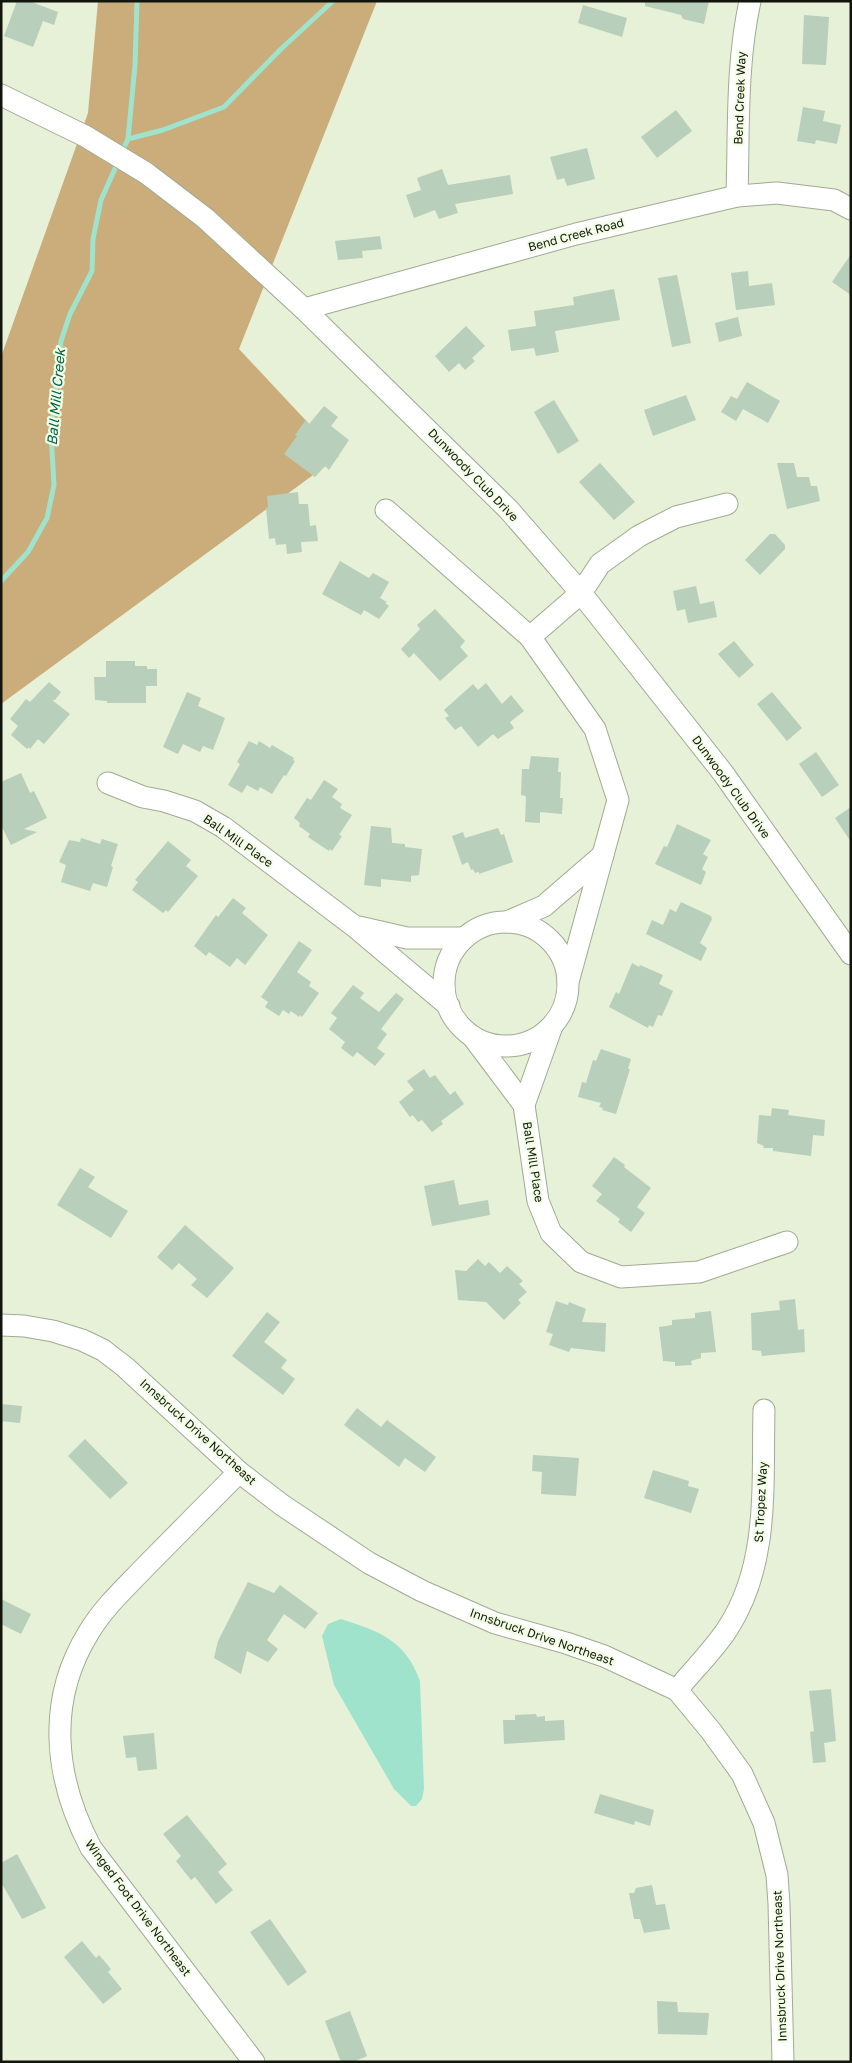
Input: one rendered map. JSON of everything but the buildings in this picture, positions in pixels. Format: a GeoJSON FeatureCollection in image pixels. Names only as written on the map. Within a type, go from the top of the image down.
{"type":"FeatureCollection","features":[{"type":"Feature","properties":{"kind":"street","name":"Bend Creek Way"},"geometry":{"type":"LineString","coordinates":[[737,196],[739,88],[743,31],[750,1]]}},
{"type":"Feature","properties":{"kind":"street","name":"Dunwoody Club Drive"},"geometry":{"type":"LineString","coordinates":[[1,95],[85,136],[146,173],[205,218],[304,309],[509,510],[581,593],[723,773],[851,954]]}},
{"type":"Feature","properties":{"kind":"street","name":"Bend Creek Road"},"geometry":{"type":"LineString","coordinates":[[304,309],[576,234],[737,196],[776,193],[834,200],[851,209]]}},
{"type":"Feature","properties":{"kind":"street"},"geometry":{"type":"LineString","coordinates":[[530,637],[581,593],[600,564],[639,536],[676,517],[727,504]]}},
{"type":"Feature","properties":{"kind":"street"},"geometry":{"type":"LineString","coordinates":[[386,510],[530,637],[595,729],[618,800],[568,982],[564,1005],[552,1026],[533,1040],[516,1044],[496,1044],[473,1037],[454,1017],[448,1006],[444,981],[450,957],[464,938],[484,926],[507,922],[544,906],[603,854]]}},
{"type":"Feature","properties":{"kind":"street","name":"Ball Mill Place"},"geometry":{"type":"LineString","coordinates":[[108,783],[143,797],[164,800],[195,811],[223,827],[354,926],[448,1006]]}},
{"type":"Feature","properties":{"kind":"street"},"geometry":{"type":"LineString","coordinates":[[507,922],[530,926],[549,939],[563,959],[568,982]]}},
{"type":"Feature","properties":{"kind":"street","name":"Ball Mill Place"},"geometry":{"type":"LineString","coordinates":[[354,926],[407,938],[464,938]]}},
{"type":"Feature","properties":{"kind":"street","name":"Ball Mill Place"},"geometry":{"type":"LineString","coordinates":[[552,1026],[524,1105],[538,1201],[551,1233],[581,1262],[621,1277],[699,1272],[787,1242]]}},
{"type":"Feature","properties":{"kind":"street","name":"Ball Mill Place"},"geometry":{"type":"LineString","coordinates":[[473,1037],[524,1105]]}},
{"type":"Feature","properties":{"kind":"street","name":"Innsbruck Drive Northeast"},"geometry":{"type":"LineString","coordinates":[[1,1325],[24,1326],[53,1331],[82,1340],[103,1350],[126,1367],[239,1472],[282,1505],[324,1535],[369,1563],[422,1592],[495,1623],[566,1642],[604,1656],[677,1690],[711,1731],[742,1774],[764,1823],[777,1875],[783,2062]]}},
{"type":"Feature","properties":{"kind":"street","name":"St Tropez Way"},"geometry":{"type":"LineString","coordinates":[[677,1690],[727,1630],[743,1602],[753,1576],[761,1531],[764,1410]]}},
{"type":"Feature","properties":{"kind":"street","name":"Winged Foot Drive Northeast"},"geometry":{"type":"LineString","coordinates":[[239,1472],[113,1600],[89,1631],[76,1658],[66,1688],[60,1720],[60,1753],[63,1778],[70,1802],[91,1848],[254,2062]]}},
{"type":"Feature","properties":{"kind":"shaded area"},"geometry":{"type":"Polygon","coordinates":[[[98,1],[377,1],[239,349],[339,456],[1,704],[1,357],[88,113],[98,1]]]}},
{"type":"Feature","properties":{"kind":"water"},"geometry":{"type":"Polygon","coordinates":[[[341,1619],[379,1633],[389,1639],[407,1656],[420,1681],[424,1789],[422,1799],[416,1806],[411,1806],[394,1789],[334,1685],[322,1636],[328,1624],[341,1619]]]}},
{"type":"Feature","properties":{"kind":"waterway","name":"Ball Mill Creek"},"geometry":{"type":"LineString","coordinates":[[122,152],[128,139],[135,65],[137,1]]}},
{"type":"Feature","properties":{"kind":"waterway"},"geometry":{"type":"LineString","coordinates":[[128,139],[163,130],[224,107],[281,49],[333,1]]}},
{"type":"Feature","properties":{"kind":"waterway","name":"Ball Mill Creek"},"geometry":{"type":"LineString","coordinates":[[1,581],[28,552],[47,518],[54,485],[51,433],[61,341],[70,314],[92,271],[93,239],[101,200],[118,162]]}}]}
